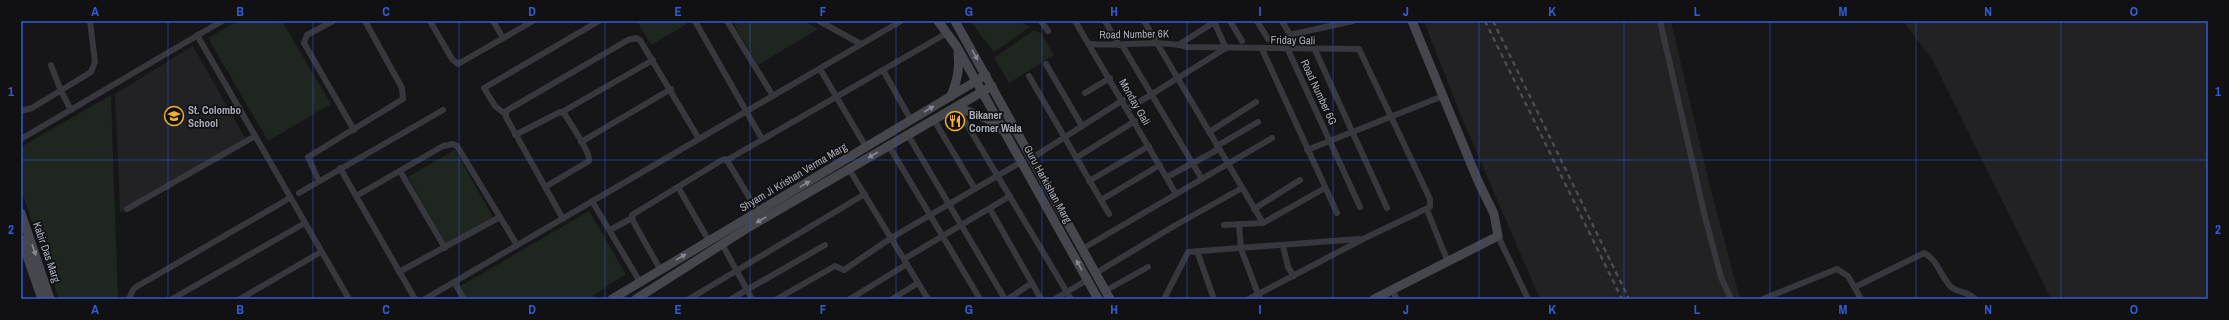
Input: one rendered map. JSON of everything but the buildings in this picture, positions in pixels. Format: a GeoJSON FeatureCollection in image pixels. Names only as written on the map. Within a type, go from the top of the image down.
{"type":"FeatureCollection","features":[{"type":"Feature","properties":{"kind":"street"},"geometry":{"type":"LineString","coordinates":[[21,111],[32,108],[61,91],[87,75],[94,68],[90,21]]}},
{"type":"Feature","properties":{"kind":"street"},"geometry":{"type":"LineString","coordinates":[[21,139],[222,21]]}},
{"type":"Feature","properties":{"kind":"street"},"geometry":{"type":"LineString","coordinates":[[332,21],[307,35],[304,43],[354,130]]}},
{"type":"Feature","properties":{"kind":"street"},"geometry":{"type":"LineString","coordinates":[[319,181],[308,157],[400,102],[404,94],[365,21]]}},
{"type":"Feature","properties":{"kind":"street"},"geometry":{"type":"LineString","coordinates":[[430,21],[452,59],[458,64],[533,21]]}},
{"type":"Feature","properties":{"kind":"street"},"geometry":{"type":"LineString","coordinates":[[493,21],[503,38]]}},
{"type":"Feature","properties":{"kind":"street"},"geometry":{"type":"LineString","coordinates":[[563,219],[505,114],[495,106],[484,88],[599,21]]}},
{"type":"Feature","properties":{"kind":"street"},"geometry":{"type":"LineString","coordinates":[[695,21],[762,139]]}},
{"type":"Feature","properties":{"kind":"street"},"geometry":{"type":"LineString","coordinates":[[727,21],[773,96]]}},
{"type":"Feature","properties":{"kind":"street"},"geometry":{"type":"LineString","coordinates":[[819,21],[861,44]]}},
{"type":"Feature","properties":{"kind":"street"},"geometry":{"type":"LineString","coordinates":[[425,299],[901,21]]}},
{"type":"Feature","properties":{"kind":"street","name":"Guru Harkishan Marg"},"geometry":{"type":"LineString","coordinates":[[938,21],[957,47],[1098,299]]}},
{"type":"Feature","properties":{"kind":"street","name":"Guru Harkishan Marg"},"geometry":{"type":"LineString","coordinates":[[955,21],[1107,295]]}},
{"type":"Feature","properties":{"kind":"street"},"geometry":{"type":"LineString","coordinates":[[1041,21],[1048,31]]}},
{"type":"Feature","properties":{"kind":"street","name":"Monday Gali"},"geometry":{"type":"LineString","coordinates":[[1075,21],[1123,100],[1176,194]]}},
{"type":"Feature","properties":{"kind":"street"},"geometry":{"type":"LineString","coordinates":[[1105,21],[1152,94],[1202,179]]}},
{"type":"Feature","properties":{"kind":"street"},"geometry":{"type":"LineString","coordinates":[[1145,21],[1263,223]]}},
{"type":"Feature","properties":{"kind":"street"},"geometry":{"type":"LineString","coordinates":[[1230,21],[1242,41]]}},
{"type":"Feature","properties":{"kind":"street"},"geometry":{"type":"LineString","coordinates":[[1256,21],[1268,39]]}},
{"type":"Feature","properties":{"kind":"street"},"geometry":{"type":"LineString","coordinates":[[1282,21],[1294,42],[1289,50]]}},
{"type":"Feature","properties":{"kind":"street"},"geometry":{"type":"LineString","coordinates":[[1290,35],[1326,24],[1352,21]]}},
{"type":"Feature","properties":{"kind":"street"},"geometry":{"type":"LineString","coordinates":[[1412,21],[1478,181],[1494,214],[1498,236],[1528,299]]}},
{"type":"Feature","properties":{"kind":"street"},"geometry":{"type":"LineString","coordinates":[[1660,21],[1705,216],[1721,277],[1730,299]]}},
{"type":"Feature","properties":{"kind":"street"},"geometry":{"type":"LineString","coordinates":[[1128,109],[1226,48],[1215,22],[1180,44]]}},
{"type":"Feature","properties":{"kind":"street"},"geometry":{"type":"LineString","coordinates":[[610,230],[632,218],[635,212],[722,160],[727,160],[947,33]]}},
{"type":"Feature","properties":{"kind":"street"},"geometry":{"type":"LineString","coordinates":[[197,35],[349,299]]}},
{"type":"Feature","properties":{"kind":"street"},"geometry":{"type":"LineString","coordinates":[[505,114],[506,111],[632,38],[640,40],[671,89],[699,139]]}},
{"type":"Feature","properties":{"kind":"street","name":"Road Number 6K"},"geometry":{"type":"LineString","coordinates":[[1090,44],[1180,44],[1187,47],[1226,48]]}},
{"type":"Feature","properties":{"kind":"street"},"geometry":{"type":"LineString","coordinates":[[951,96],[957,80],[959,66],[957,47]]}},
{"type":"Feature","properties":{"kind":"street","name":"Friday Gali"},"geometry":{"type":"LineString","coordinates":[[1226,48],[1289,50],[1359,49],[1391,116]]}},
{"type":"Feature","properties":{"kind":"street"},"geometry":{"type":"LineString","coordinates":[[1262,49],[1337,213]]}},
{"type":"Feature","properties":{"kind":"street","name":"Road Number 6G"},"geometry":{"type":"LineString","coordinates":[[1289,50],[1360,207]]}},
{"type":"Feature","properties":{"kind":"street"},"geometry":{"type":"LineString","coordinates":[[1315,50],[1387,208]]}},
{"type":"Feature","properties":{"kind":"street"},"geometry":{"type":"LineString","coordinates":[[516,135],[558,112],[562,112],[653,60]]}},
{"type":"Feature","properties":{"kind":"street"},"geometry":{"type":"LineString","coordinates":[[1046,64],[1082,126]]}},
{"type":"Feature","properties":{"kind":"street"},"geometry":{"type":"LineString","coordinates":[[51,65],[61,91],[71,110]]}},
{"type":"Feature","properties":{"kind":"street"},"geometry":{"type":"LineString","coordinates":[[820,68],[866,147]]}},
{"type":"Feature","properties":{"kind":"street"},"geometry":{"type":"LineString","coordinates":[[883,70],[911,120]]}},
{"type":"Feature","properties":{"kind":"street","name":"Shyam Ji Krishan Verma Marg"},"geometry":{"type":"LineString","coordinates":[[612,299],[986,75]]}},
{"type":"Feature","properties":{"kind":"street"},"geometry":{"type":"LineString","coordinates":[[1028,76],[1109,214]]}},
{"type":"Feature","properties":{"kind":"street"},"geometry":{"type":"LineString","coordinates":[[1085,93],[1110,78]]}},
{"type":"Feature","properties":{"kind":"street","name":"Shyam Ji Krishan Verma Marg"},"geometry":{"type":"LineString","coordinates":[[639,298],[722,244],[992,86]]}},
{"type":"Feature","properties":{"kind":"street"},"geometry":{"type":"LineString","coordinates":[[581,142],[671,89]]}},
{"type":"Feature","properties":{"kind":"street"},"geometry":{"type":"LineString","coordinates":[[1307,150],[1443,96]]}},
{"type":"Feature","properties":{"kind":"street"},"geometry":{"type":"LineString","coordinates":[[1032,158],[1123,100]]}},
{"type":"Feature","properties":{"kind":"street"},"geometry":{"type":"LineString","coordinates":[[1209,132],[1256,102]]}},
{"type":"Feature","properties":{"kind":"street"},"geometry":{"type":"LineString","coordinates":[[957,107],[990,120],[1007,136]]}},
{"type":"Feature","properties":{"kind":"street"},"geometry":{"type":"LineString","coordinates":[[957,107],[1071,299]]}},
{"type":"Feature","properties":{"kind":"street"},"geometry":{"type":"LineString","coordinates":[[299,193],[443,110]]}},
{"type":"Feature","properties":{"kind":"street"},"geometry":{"type":"LineString","coordinates":[[545,187],[588,161],[588,155],[562,112]]}},
{"type":"Feature","properties":{"kind":"street"},"geometry":{"type":"LineString","coordinates":[[1249,299],[1259,297],[1294,276],[1363,239],[1427,210],[1430,207],[1430,199],[1391,116]]}},
{"type":"Feature","properties":{"kind":"street"},"geometry":{"type":"LineString","coordinates":[[934,120],[975,189]]}},
{"type":"Feature","properties":{"kind":"street"},"geometry":{"type":"LineString","coordinates":[[1076,158],[1135,121]]}},
{"type":"Feature","properties":{"kind":"street"},"geometry":{"type":"LineString","coordinates":[[1167,177],[1193,164],[1258,122]]}},
{"type":"Feature","properties":{"kind":"street"},"geometry":{"type":"LineString","coordinates":[[908,135],[1006,299],[1032,283]]}},
{"type":"Feature","properties":{"kind":"street"},"geometry":{"type":"LineString","coordinates":[[127,209],[255,136]]}},
{"type":"Feature","properties":{"kind":"street"},"geometry":{"type":"LineString","coordinates":[[1082,249],[1272,138]]}},
{"type":"Feature","properties":{"kind":"street"},"geometry":{"type":"LineString","coordinates":[[356,196],[443,146],[453,144],[457,146],[517,245]]}},
{"type":"Feature","properties":{"kind":"street"},"geometry":{"type":"LineString","coordinates":[[889,146],[980,299]]}},
{"type":"Feature","properties":{"kind":"street"},"geometry":{"type":"LineString","coordinates":[[1089,181],[1149,146]]}},
{"type":"Feature","properties":{"kind":"street"},"geometry":{"type":"LineString","coordinates":[[727,160],[758,212]]}},
{"type":"Feature","properties":{"kind":"street"},"geometry":{"type":"LineString","coordinates":[[777,299],[835,266],[844,270],[891,238],[1021,162]]}},
{"type":"Feature","properties":{"kind":"street"},"geometry":{"type":"LineString","coordinates":[[1101,200],[1160,165]]}},
{"type":"Feature","properties":{"kind":"street"},"geometry":{"type":"LineString","coordinates":[[340,168],[415,299]]}},
{"type":"Feature","properties":{"kind":"street"},"geometry":{"type":"LineString","coordinates":[[849,169],[928,299]]}},
{"type":"Feature","properties":{"kind":"street"},"geometry":{"type":"LineString","coordinates":[[400,171],[445,248]]}},
{"type":"Feature","properties":{"kind":"street"},"geometry":{"type":"LineString","coordinates":[[1254,209],[1300,180]]}},
{"type":"Feature","properties":{"kind":"street"},"geometry":{"type":"LineString","coordinates":[[678,187],[709,241]]}},
{"type":"Feature","properties":{"kind":"street"},"geometry":{"type":"LineString","coordinates":[[1096,273],[1174,226],[1242,188]]}},
{"type":"Feature","properties":{"kind":"street"},"geometry":{"type":"LineString","coordinates":[[1224,225],[1263,223],[1325,188]]}},
{"type":"Feature","properties":{"kind":"street"},"geometry":{"type":"LineString","coordinates":[[689,299],[865,194]]}},
{"type":"Feature","properties":{"kind":"street"},"geometry":{"type":"LineString","coordinates":[[850,299],[942,237],[1010,196]]}},
{"type":"Feature","properties":{"kind":"street"},"geometry":{"type":"LineString","coordinates":[[129,299],[136,287],[290,198]]}},
{"type":"Feature","properties":{"kind":"street"},"geometry":{"type":"LineString","coordinates":[[592,202],[640,282]]}},
{"type":"Feature","properties":{"kind":"street"},"geometry":{"type":"LineString","coordinates":[[990,209],[1041,299]]}},
{"type":"Feature","properties":{"kind":"street"},"geometry":{"type":"LineString","coordinates":[[1427,210],[1448,262]]}},
{"type":"Feature","properties":{"kind":"street","name":"Kabir Das Marg"},"geometry":{"type":"LineString","coordinates":[[21,213],[50,299]]}},
{"type":"Feature","properties":{"kind":"street"},"geometry":{"type":"LineString","coordinates":[[399,272],[500,217]]}},
{"type":"Feature","properties":{"kind":"street"},"geometry":{"type":"LineString","coordinates":[[632,218],[660,269]]}},
{"type":"Feature","properties":{"kind":"street"},"geometry":{"type":"LineString","coordinates":[[172,299],[305,223]]}},
{"type":"Feature","properties":{"kind":"street"},"geometry":{"type":"LineString","coordinates":[[1239,224],[1240,249],[1259,297]]}},
{"type":"Feature","properties":{"kind":"street"},"geometry":{"type":"LineString","coordinates":[[1374,299],[1498,236]]}},
{"type":"Feature","properties":{"kind":"street","name":"Kabir Das Marg"},"geometry":{"type":"LineString","coordinates":[[21,239],[42,299]]}},
{"type":"Feature","properties":{"kind":"street"},"geometry":{"type":"LineString","coordinates":[[1164,299],[1188,252],[1363,239]]}},
{"type":"Feature","properties":{"kind":"street"},"geometry":{"type":"LineString","coordinates":[[722,244],[752,299]]}},
{"type":"Feature","properties":{"kind":"street"},"geometry":{"type":"LineString","coordinates":[[731,299],[825,245]]}},
{"type":"Feature","properties":{"kind":"street"},"geometry":{"type":"LineString","coordinates":[[1283,246],[1285,258],[1294,276]]}},
{"type":"Feature","properties":{"kind":"street"},"geometry":{"type":"LineString","coordinates":[[1197,251],[1214,299]]}},
{"type":"Feature","properties":{"kind":"street"},"geometry":{"type":"LineString","coordinates":[[240,299],[321,252]]}},
{"type":"Feature","properties":{"kind":"street"},"geometry":{"type":"LineString","coordinates":[[1855,287],[1924,253],[1933,260],[1947,283],[1953,289],[1968,293],[1975,299]]}},
{"type":"Feature","properties":{"kind":"street"},"geometry":{"type":"LineString","coordinates":[[1107,295],[1148,267]]}},
{"type":"Feature","properties":{"kind":"street"},"geometry":{"type":"LineString","coordinates":[[1764,299],[1837,269],[1848,276],[1861,299]]}},
{"type":"Feature","properties":{"kind":"street"},"geometry":{"type":"LineString","coordinates":[[1055,299],[1087,280]]}},
{"type":"Feature","properties":{"kind":"street"},"geometry":{"type":"LineString","coordinates":[[454,282],[464,299]]}},
{"type":"Feature","properties":{"kind":"street"},"geometry":{"type":"LineString","coordinates":[[892,299],[918,283]]}},
{"type":"Feature","properties":{"kind":"street"},"geometry":{"type":"LineString","coordinates":[[1392,290],[1397,299]]}},
{"type":"Feature","properties":{"kind":"shaded area"},"geometry":{"type":"Polygon","coordinates":[[[238,21],[282,21],[331,104],[268,141],[208,38],[238,21]]]}},
{"type":"Feature","properties":{"kind":"shaded area"},"geometry":{"type":"Polygon","coordinates":[[[637,21],[685,21],[687,24],[651,45],[637,21]]]}},
{"type":"Feature","properties":{"kind":"shaded area"},"geometry":{"type":"Polygon","coordinates":[[[732,21],[804,21],[818,29],[758,65],[732,21]]]}},
{"type":"Feature","properties":{"kind":"shaded area"},"geometry":{"type":"Polygon","coordinates":[[[970,21],[1019,21],[1030,27],[994,52],[970,21]]]}},
{"type":"Feature","properties":{"kind":"shaded area"},"geometry":{"type":"Polygon","coordinates":[[[1424,21],[1671,21],[1710,187],[1740,299],[1540,299],[1461,116],[1424,21]]]}},
{"type":"Feature","properties":{"kind":"shaded area"},"geometry":{"type":"Polygon","coordinates":[[[1903,21],[2208,21],[2208,299],[2051,299],[1932,59],[1903,21]]]}},
{"type":"Feature","properties":{"kind":"shaded area"},"geometry":{"type":"Polygon","coordinates":[[[1034,30],[1042,34],[1054,55],[1009,83],[994,58],[1034,30]]]}},
{"type":"Feature","properties":{"kind":"shaded area","name":"St. Colombo School"},"geometry":{"type":"Polygon","coordinates":[[[193,46],[245,138],[120,213],[115,94],[193,46]]]}},
{"type":"Feature","properties":{"kind":"shaded area"},"geometry":{"type":"Polygon","coordinates":[[[111,95],[118,299],[59,299],[21,190],[21,147],[111,95]]]}},
{"type":"Feature","properties":{"kind":"shaded area"},"geometry":{"type":"Polygon","coordinates":[[[455,150],[494,219],[447,245],[408,177],[455,150]]]}},
{"type":"Feature","properties":{"kind":"shaded area"},"geometry":{"type":"Polygon","coordinates":[[[589,211],[626,274],[595,294],[592,299],[466,299],[459,287],[589,211]]]}},
{"type":"Feature","properties":{"kind":"railway"},"geometry":{"type":"LineString","coordinates":[[1485,21],[1622,299]]}},
{"type":"Feature","properties":{"kind":"railway"},"geometry":{"type":"LineString","coordinates":[[1493,21],[1629,299]]}},
{"type":"Feature","properties":{"kind":"place","name":"St. Colombo School"},"geometry":{"type":"Point","coordinates":[174,116]}},
{"type":"Feature","properties":{"kind":"place","name":"Bikaner Corner Wala"},"geometry":{"type":"Point","coordinates":[955,121]}}]}
